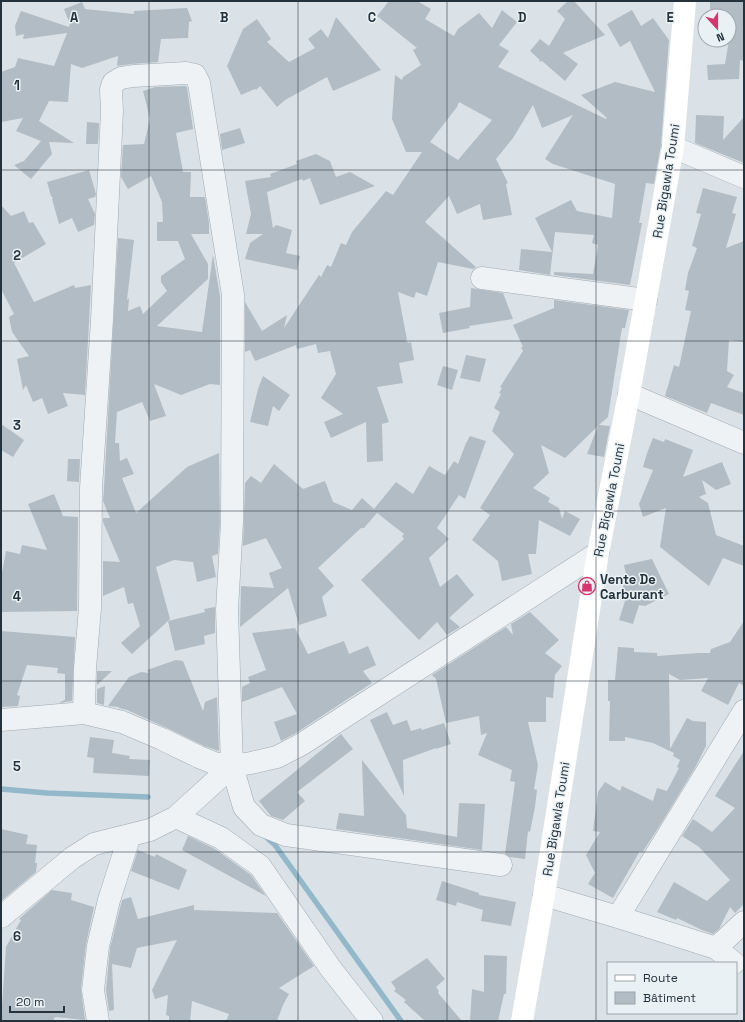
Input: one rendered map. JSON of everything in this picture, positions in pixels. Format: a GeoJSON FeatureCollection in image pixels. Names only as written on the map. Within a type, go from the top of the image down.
{"type":"FeatureCollection","features":[{"type":"Feature","properties":{"kind":"street","name":"Rue Bigawla Toumi"},"geometry":{"type":"LineString","coordinates":[[522,1021],[544,896],[598,553],[629,394],[673,147],[685,1]]}},
{"type":"Feature","properties":{"kind":"street"},"geometry":{"type":"LineString","coordinates":[[84,712],[85,668],[90,608],[91,488],[102,320],[112,111],[111,90],[113,83],[121,78],[186,73],[195,76],[199,83],[233,295],[232,522],[227,610],[232,766],[244,807],[261,825],[286,835],[501,865]]}},
{"type":"Feature","properties":{"kind":"street"},"geometry":{"type":"LineString","coordinates":[[673,147],[744,177]]}},
{"type":"Feature","properties":{"kind":"street"},"geometry":{"type":"LineString","coordinates":[[482,278],[646,300]]}},
{"type":"Feature","properties":{"kind":"street"},"geometry":{"type":"LineString","coordinates":[[629,394],[744,443]]}},
{"type":"Feature","properties":{"kind":"street"},"geometry":{"type":"LineString","coordinates":[[1,720],[84,712],[122,722],[214,763],[232,766],[277,757],[302,744],[598,553]]}},
{"type":"Feature","properties":{"kind":"street"},"geometry":{"type":"LineString","coordinates":[[618,917],[744,711]]}},
{"type":"Feature","properties":{"kind":"street"},"geometry":{"type":"LineString","coordinates":[[1,917],[72,858],[94,844],[150,830],[176,817],[232,766]]}},
{"type":"Feature","properties":{"kind":"street"},"geometry":{"type":"LineString","coordinates":[[176,817],[221,838],[260,866],[331,970],[372,1021]]}},
{"type":"Feature","properties":{"kind":"street"},"geometry":{"type":"LineString","coordinates":[[98,1021],[93,990],[98,946],[109,900],[130,835]]}},
{"type":"Feature","properties":{"kind":"street"},"geometry":{"type":"LineString","coordinates":[[544,896],[618,917],[716,948],[733,962]]}},
{"type":"Feature","properties":{"kind":"street"},"geometry":{"type":"LineString","coordinates":[[716,948],[744,922]]}},
{"type":"Feature","properties":{"kind":"building"},"geometry":{"type":"Polygon","coordinates":[[[389,1],[417,1],[431,9],[425,19],[454,36],[458,29],[479,13],[492,28],[502,10],[517,22],[499,45],[509,51],[498,67],[606,119],[607,118],[581,95],[615,82],[655,92],[630,41],[620,47],[607,24],[632,10],[641,26],[653,18],[669,40],[661,145],[654,184],[646,183],[639,223],[642,223],[630,285],[554,275],[554,272],[593,274],[598,245],[592,243],[594,235],[555,232],[550,275],[519,270],[521,249],[552,252],[535,218],[571,200],[577,211],[612,218],[615,184],[553,164],[545,159],[573,115],[542,128],[533,105],[513,138],[496,159],[508,183],[506,184],[512,215],[483,220],[480,204],[457,214],[449,196],[425,222],[476,267],[473,269],[438,262],[427,296],[416,292],[414,298],[398,292],[407,340],[404,340],[408,343],[411,342],[414,360],[399,363],[403,383],[377,387],[389,422],[382,424],[383,461],[367,462],[366,422],[331,438],[324,422],[343,414],[321,398],[336,374],[330,351],[318,353],[316,344],[297,349],[296,345],[255,361],[250,350],[245,352],[245,302],[262,331],[287,315],[284,328],[319,275],[321,277],[327,265],[331,267],[341,243],[346,245],[352,232],[386,191],[393,195],[422,152],[406,152],[392,119],[395,75],[402,80],[403,77],[421,65],[413,50],[417,48],[377,16],[389,1]],[[459,102],[457,107],[430,142],[458,160],[492,120],[459,102]]]}},
{"type":"Feature","properties":{"kind":"building"},"geometry":{"type":"Polygon","coordinates":[[[568,1],[574,1],[605,35],[563,53],[578,64],[565,81],[542,61],[539,62],[540,60],[530,51],[540,39],[549,46],[565,19],[557,11],[568,1]]]}},
{"type":"Feature","properties":{"kind":"building"},"geometry":{"type":"Polygon","coordinates":[[[710,1],[744,1],[744,61],[740,60],[739,79],[708,80],[707,65],[725,64],[728,48],[737,48],[737,8],[710,8],[710,1]]]}},
{"type":"Feature","properties":{"kind":"building"},"geometry":{"type":"Polygon","coordinates":[[[82,2],[85,9],[134,14],[134,11],[187,8],[192,21],[189,22],[188,38],[161,39],[158,62],[117,66],[118,56],[82,68],[71,64],[68,102],[49,101],[39,121],[74,143],[49,142],[52,154],[31,179],[14,165],[24,161],[41,141],[16,131],[23,118],[1,122],[1,72],[15,67],[18,58],[54,66],[67,33],[23,39],[24,34],[16,36],[15,26],[21,11],[69,27],[70,24],[64,9],[82,2]]]}},
{"type":"Feature","properties":{"kind":"building"},"geometry":{"type":"Polygon","coordinates":[[[336,17],[381,70],[333,91],[327,77],[285,100],[277,107],[260,86],[256,90],[255,89],[241,95],[227,66],[243,29],[257,19],[271,39],[267,42],[289,62],[315,48],[308,39],[321,29],[328,38],[336,17]]]}},
{"type":"Feature","properties":{"kind":"building"},"geometry":{"type":"Polygon","coordinates":[[[185,86],[187,87],[193,129],[176,133],[183,172],[191,172],[190,197],[205,197],[209,234],[191,234],[208,264],[208,279],[157,326],[202,332],[213,255],[220,296],[220,385],[210,384],[181,395],[154,384],[166,416],[150,421],[142,402],[117,412],[115,443],[119,443],[120,461],[127,458],[134,474],[122,478],[136,513],[187,467],[219,453],[220,522],[218,554],[212,556],[216,577],[197,582],[193,562],[174,560],[156,567],[170,619],[132,654],[121,643],[140,626],[133,603],[128,604],[124,587],[103,596],[103,561],[120,562],[103,522],[103,518],[110,518],[103,501],[118,238],[134,240],[127,300],[129,298],[128,311],[140,306],[143,314],[167,291],[161,282],[161,276],[185,259],[178,241],[157,241],[157,222],[163,222],[162,202],[151,176],[128,189],[121,177],[123,145],[144,144],[150,119],[143,91],[155,87],[185,86]]]}},
{"type":"Feature","properties":{"kind":"building"},"geometry":{"type":"Polygon","coordinates":[[[696,115],[724,116],[723,140],[744,117],[744,163],[695,143],[696,115]]]}},
{"type":"Feature","properties":{"kind":"building"},"geometry":{"type":"Polygon","coordinates":[[[87,122],[99,123],[98,144],[86,144],[87,122]]]}},
{"type":"Feature","properties":{"kind":"building"},"geometry":{"type":"Polygon","coordinates":[[[240,128],[245,143],[222,150],[220,134],[240,128]]]}},
{"type":"Feature","properties":{"kind":"building"},"geometry":{"type":"Polygon","coordinates":[[[316,154],[330,161],[336,177],[350,172],[375,186],[320,205],[310,178],[303,181],[302,179],[267,192],[273,228],[276,225],[292,230],[286,253],[300,256],[297,270],[245,259],[250,243],[263,234],[246,234],[251,214],[245,181],[271,177],[270,174],[297,164],[296,161],[316,154]]]}},
{"type":"Feature","properties":{"kind":"building"},"geometry":{"type":"Polygon","coordinates":[[[89,170],[96,194],[95,197],[88,199],[95,214],[94,225],[78,232],[72,218],[59,224],[53,198],[47,182],[89,170]]]}},
{"type":"Feature","properties":{"kind":"building"},"geometry":{"type":"Polygon","coordinates":[[[703,188],[737,197],[732,213],[736,214],[726,248],[744,241],[744,342],[729,340],[727,371],[734,375],[727,387],[744,393],[744,415],[711,403],[707,413],[665,396],[674,365],[679,367],[691,311],[685,310],[689,291],[685,290],[688,273],[697,248],[692,246],[701,214],[696,213],[703,188]]]}},
{"type":"Feature","properties":{"kind":"building"},"geometry":{"type":"Polygon","coordinates":[[[1,205],[11,216],[24,211],[29,223],[33,222],[46,244],[14,263],[34,302],[74,285],[75,288],[91,285],[85,395],[63,393],[68,406],[48,414],[42,398],[33,402],[26,385],[23,390],[17,359],[29,356],[12,332],[9,317],[14,314],[1,289],[1,205]]]}},
{"type":"Feature","properties":{"kind":"building"},"geometry":{"type":"Polygon","coordinates":[[[471,288],[503,293],[513,319],[469,326],[470,328],[443,333],[439,313],[470,307],[471,288]]]}},
{"type":"Feature","properties":{"kind":"building"},"geometry":{"type":"Polygon","coordinates":[[[554,300],[629,310],[625,328],[622,328],[608,417],[599,425],[610,426],[604,457],[587,454],[598,426],[565,458],[541,445],[549,473],[533,488],[550,498],[548,502],[559,508],[562,519],[565,511],[580,519],[570,536],[539,520],[536,554],[528,554],[532,574],[502,581],[498,561],[472,540],[490,515],[480,508],[514,454],[492,431],[500,412],[494,408],[501,394],[499,393],[502,388],[500,387],[523,351],[521,347],[523,347],[513,325],[554,308],[554,300]]]}},
{"type":"Feature","properties":{"kind":"building"},"geometry":{"type":"Polygon","coordinates":[[[466,355],[486,359],[480,382],[460,378],[466,355]]]}},
{"type":"Feature","properties":{"kind":"building"},"geometry":{"type":"Polygon","coordinates":[[[443,366],[458,370],[452,390],[437,385],[443,366]]]}},
{"type":"Feature","properties":{"kind":"building"},"geometry":{"type":"Polygon","coordinates":[[[263,376],[290,395],[279,411],[273,406],[268,426],[250,422],[258,389],[263,376]]]}},
{"type":"Feature","properties":{"kind":"building"},"geometry":{"type":"Polygon","coordinates":[[[1,424],[24,440],[13,457],[1,450],[1,424]]]}},
{"type":"Feature","properties":{"kind":"building"},"geometry":{"type":"Polygon","coordinates":[[[470,436],[486,441],[465,499],[459,495],[437,528],[449,539],[429,558],[440,587],[457,574],[474,595],[449,618],[460,627],[447,635],[437,622],[419,640],[361,580],[404,539],[402,536],[404,534],[377,513],[364,528],[361,528],[318,568],[334,586],[322,597],[327,616],[299,625],[288,588],[240,627],[241,586],[274,588],[269,573],[282,568],[266,538],[243,546],[245,483],[251,476],[261,483],[274,464],[303,489],[325,481],[333,502],[352,510],[362,498],[374,509],[396,482],[413,494],[429,466],[445,475],[454,461],[458,464],[470,436]]]}},
{"type":"Feature","properties":{"kind":"building"},"geometry":{"type":"Polygon","coordinates":[[[653,438],[664,442],[665,439],[693,450],[683,477],[722,462],[731,484],[716,490],[702,480],[706,494],[699,497],[708,503],[716,535],[744,546],[744,566],[723,558],[709,586],[660,547],[666,508],[643,517],[639,504],[653,470],[643,467],[653,438]]]}},
{"type":"Feature","properties":{"kind":"building"},"geometry":{"type":"Polygon","coordinates":[[[68,459],[80,459],[79,482],[67,481],[68,459]]]}},
{"type":"Feature","properties":{"kind":"building"},"geometry":{"type":"Polygon","coordinates":[[[54,494],[63,516],[78,517],[77,611],[1,612],[1,578],[6,551],[20,554],[22,545],[47,550],[28,504],[54,494]]]}},
{"type":"Feature","properties":{"kind":"building"},"geometry":{"type":"Polygon","coordinates":[[[652,559],[669,594],[645,606],[639,605],[633,624],[619,620],[625,601],[620,600],[626,575],[624,565],[652,559]]]}},
{"type":"Feature","properties":{"kind":"building"},"geometry":{"type":"Polygon","coordinates":[[[215,607],[215,633],[204,636],[205,644],[175,651],[168,621],[205,612],[204,609],[215,607]]]}},
{"type":"Feature","properties":{"kind":"building"},"geometry":{"type":"Polygon","coordinates":[[[530,612],[559,640],[545,653],[562,666],[555,675],[553,698],[546,697],[546,722],[528,722],[538,765],[534,789],[537,790],[535,807],[530,832],[528,831],[525,859],[510,857],[505,854],[515,782],[510,781],[512,770],[478,755],[487,733],[481,735],[479,716],[446,723],[436,679],[432,675],[506,627],[513,635],[511,624],[530,612]]]}},
{"type":"Feature","properties":{"kind":"building"},"geometry":{"type":"Polygon","coordinates":[[[744,621],[744,686],[739,683],[728,705],[701,691],[708,678],[680,680],[669,674],[670,749],[687,718],[693,721],[706,722],[706,746],[696,766],[662,822],[642,853],[640,851],[613,898],[588,884],[595,873],[586,855],[600,832],[593,831],[598,792],[605,782],[620,791],[622,786],[653,801],[657,788],[667,791],[679,768],[677,767],[680,760],[673,756],[674,753],[653,743],[625,737],[625,741],[609,741],[610,701],[608,701],[608,680],[615,680],[618,647],[634,648],[634,652],[657,653],[657,656],[710,653],[711,649],[730,642],[744,621]]]}},
{"type":"Feature","properties":{"kind":"building"},"geometry":{"type":"Polygon","coordinates":[[[295,628],[308,654],[344,641],[349,654],[368,646],[376,665],[363,671],[372,683],[296,733],[281,741],[274,722],[297,714],[282,687],[242,702],[242,687],[250,683],[248,677],[266,670],[252,633],[295,628]]]}},
{"type":"Feature","properties":{"kind":"building"},"geometry":{"type":"Polygon","coordinates":[[[1,631],[75,637],[72,701],[58,703],[65,700],[65,674],[57,673],[58,668],[27,665],[17,695],[20,696],[18,706],[1,707],[1,631]]]}},
{"type":"Feature","properties":{"kind":"building"},"geometry":{"type":"Polygon","coordinates":[[[176,660],[183,661],[203,711],[205,702],[217,697],[219,751],[204,746],[127,710],[119,707],[108,706],[129,677],[141,672],[149,673],[147,670],[176,660]]]}},
{"type":"Feature","properties":{"kind":"building"},"geometry":{"type":"Polygon","coordinates":[[[97,671],[112,671],[97,685],[97,671]]]}},
{"type":"Feature","properties":{"kind":"building"},"geometry":{"type":"Polygon","coordinates":[[[105,686],[104,705],[97,703],[97,689],[105,686]]]}},
{"type":"Feature","properties":{"kind":"building"},"geometry":{"type":"Polygon","coordinates":[[[387,712],[393,725],[407,720],[411,731],[421,728],[422,730],[444,723],[451,744],[403,760],[404,796],[370,720],[387,712]]]}},
{"type":"Feature","properties":{"kind":"building"},"geometry":{"type":"Polygon","coordinates":[[[341,734],[353,749],[297,792],[305,801],[283,820],[271,816],[259,801],[341,734]]]}},
{"type":"Feature","properties":{"kind":"building"},"geometry":{"type":"Polygon","coordinates":[[[90,737],[114,740],[112,753],[130,756],[129,759],[150,760],[149,776],[93,773],[94,758],[87,757],[90,737]]]}},
{"type":"Feature","properties":{"kind":"building"},"geometry":{"type":"Polygon","coordinates":[[[744,751],[744,904],[735,913],[730,907],[719,929],[713,934],[677,918],[676,920],[657,912],[674,882],[707,901],[730,880],[699,847],[682,836],[693,819],[712,832],[735,808],[715,796],[744,751]]]}},
{"type":"Feature","properties":{"kind":"building"},"geometry":{"type":"Polygon","coordinates":[[[362,760],[406,815],[407,828],[457,837],[459,803],[485,804],[482,850],[336,829],[339,813],[364,816],[362,760]]]}},
{"type":"Feature","properties":{"kind":"building"},"geometry":{"type":"Polygon","coordinates":[[[1,829],[28,835],[26,844],[37,845],[35,863],[37,863],[36,872],[1,901],[1,829]]]}},
{"type":"Feature","properties":{"kind":"building"},"geometry":{"type":"Polygon","coordinates":[[[188,836],[215,849],[251,875],[266,896],[182,850],[188,836]]]}},
{"type":"Feature","properties":{"kind":"building"},"geometry":{"type":"Polygon","coordinates":[[[138,850],[155,857],[156,854],[187,870],[179,890],[131,871],[138,850]]]}},
{"type":"Feature","properties":{"kind":"building"},"geometry":{"type":"Polygon","coordinates":[[[442,881],[479,893],[479,895],[516,902],[511,926],[481,921],[483,910],[457,902],[456,906],[436,900],[442,881]]]}},
{"type":"Feature","properties":{"kind":"building"},"geometry":{"type":"Polygon","coordinates":[[[52,890],[72,893],[71,900],[94,907],[86,944],[81,989],[85,1020],[55,1017],[53,1021],[1,1021],[6,947],[21,920],[19,919],[52,890]]]}},
{"type":"Feature","properties":{"kind":"building"},"geometry":{"type":"Polygon","coordinates":[[[131,897],[138,919],[194,905],[194,910],[277,913],[314,966],[279,988],[289,994],[277,1021],[226,1021],[229,1014],[192,1001],[190,1021],[169,1021],[169,1016],[166,1015],[168,995],[155,999],[152,990],[177,940],[137,948],[131,968],[112,964],[114,1010],[109,1011],[106,990],[110,948],[122,900],[131,897]]]}},
{"type":"Feature","properties":{"kind":"building"},"geometry":{"type":"Polygon","coordinates":[[[484,955],[507,956],[506,994],[504,994],[498,1021],[470,1021],[472,989],[484,992],[484,955]]]}},
{"type":"Feature","properties":{"kind":"building"},"geometry":{"type":"Polygon","coordinates":[[[427,958],[445,979],[436,987],[439,991],[438,993],[462,1021],[425,1021],[404,1002],[406,1000],[394,991],[396,989],[391,982],[427,958]]]}},
{"type":"Feature","properties":{"kind":"waterway"},"geometry":{"type":"LineString","coordinates":[[1,789],[47,793],[148,797]]}},
{"type":"Feature","properties":{"kind":"waterway"},"geometry":{"type":"LineString","coordinates":[[265,836],[275,845],[401,1021]]}},
{"type":"Feature","properties":{"kind":"place","name":"Vente De Carburant"},"geometry":{"type":"Point","coordinates":[587,586]}}]}
